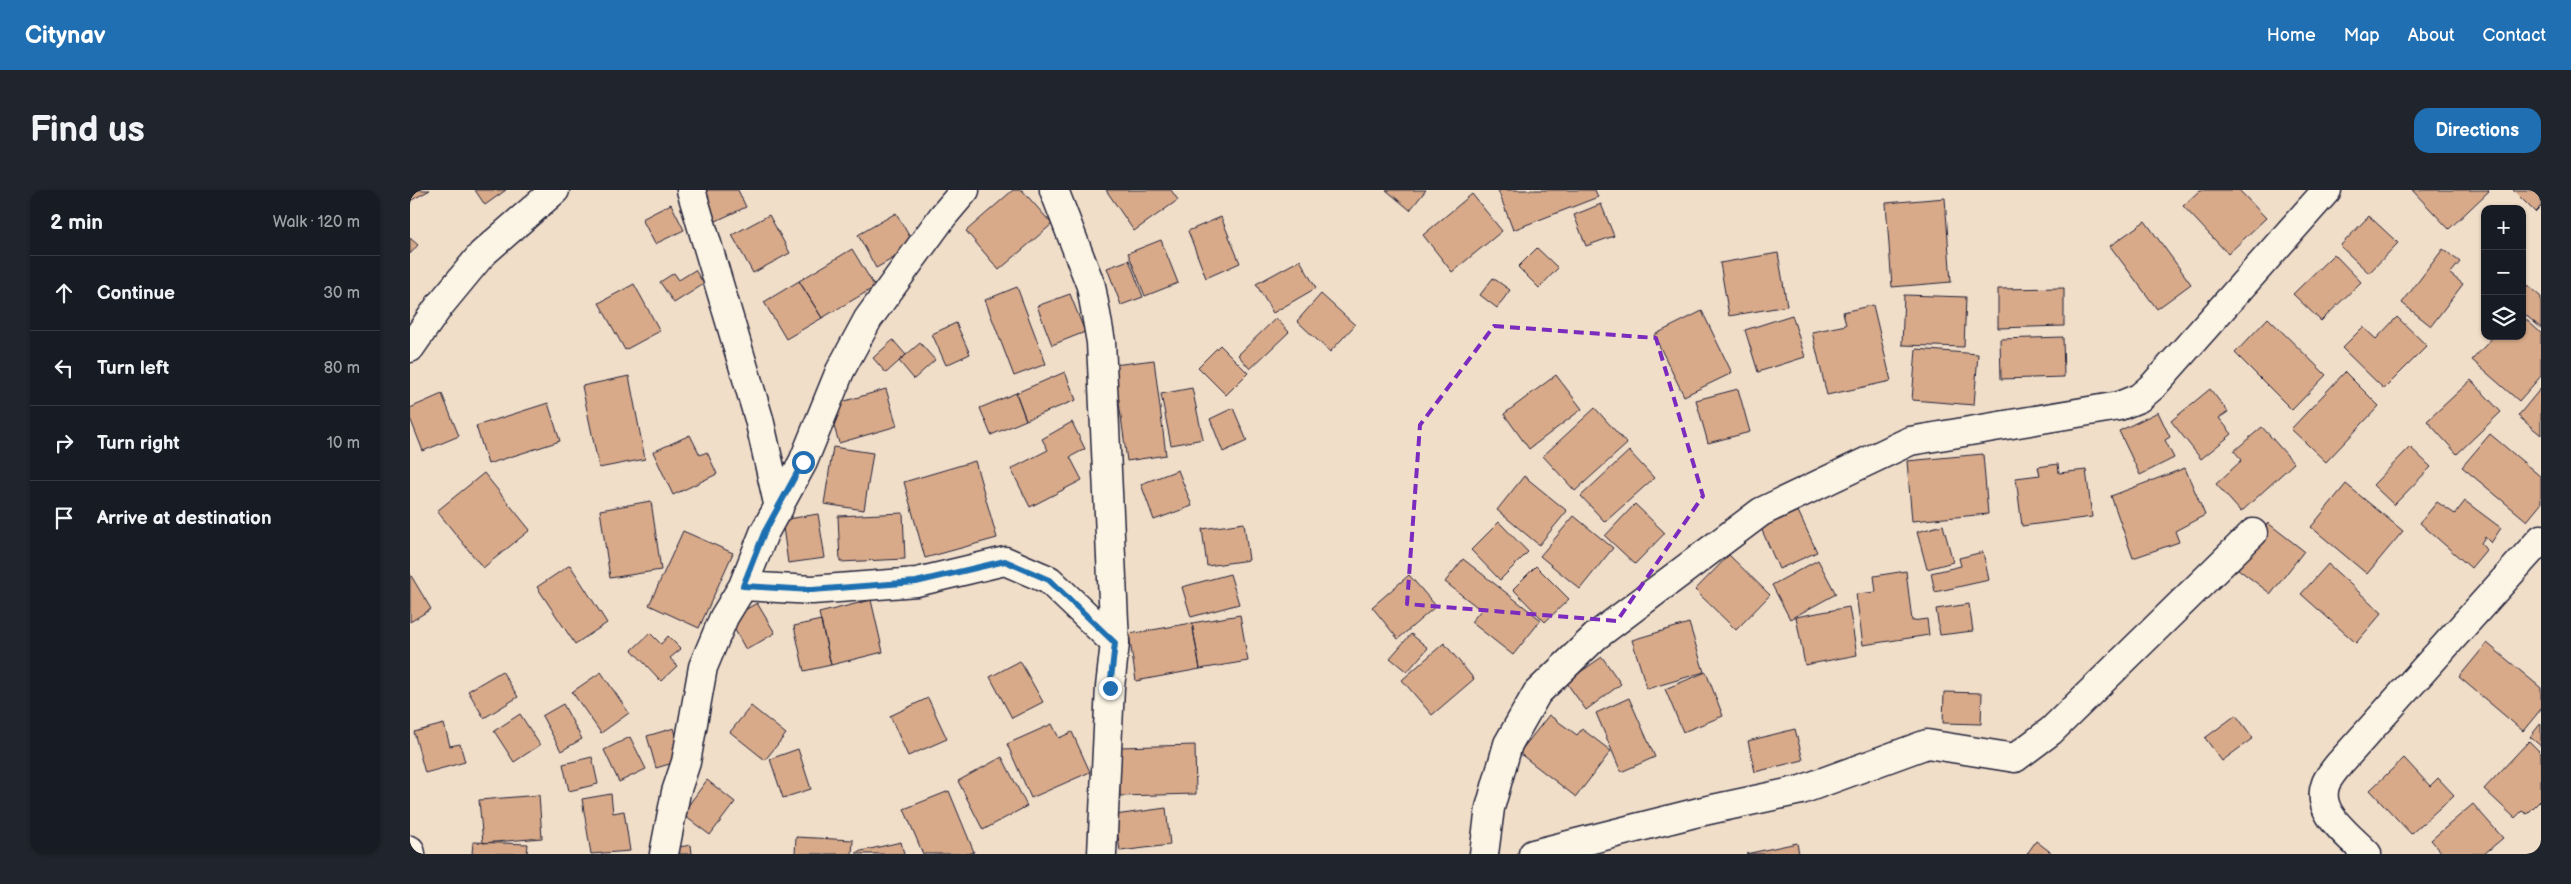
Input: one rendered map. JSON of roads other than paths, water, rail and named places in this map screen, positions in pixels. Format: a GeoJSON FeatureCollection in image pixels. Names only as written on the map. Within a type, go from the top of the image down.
{"type":"FeatureCollection","features":[{"type":"Feature","properties":{"kind":"street"},"geometry":{"type":"LineString","coordinates":[[410,348],[440,305],[482,254],[554,190]]}},
{"type":"Feature","properties":{"kind":"street"},"geometry":{"type":"LineString","coordinates":[[692,190],[759,419],[779,508]]}},
{"type":"Feature","properties":{"kind":"street"},"geometry":{"type":"LineString","coordinates":[[664,854],[676,792],[686,762],[703,667],[724,616],[743,586],[764,533],[803,462],[840,371],[868,319],[943,216],[965,190]]}},
{"type":"Feature","properties":{"kind":"street"},"geometry":{"type":"LineString","coordinates":[[1054,190],[1091,286],[1100,342],[1115,643],[1110,697],[1102,854]]}},
{"type":"Feature","properties":{"kind":"street"},"geometry":{"type":"LineString","coordinates":[[1484,854],[1490,808],[1508,744],[1523,714],[1537,693],[1596,636],[1761,512],[1910,441],[2119,406],[2139,398],[2153,386],[2327,190]]}},
{"type":"Feature","properties":{"kind":"street"},"geometry":{"type":"LineString","coordinates":[[1533,854],[1699,812],[1801,790],[1927,744],[2015,758],[2051,731],[2253,532]]}},
{"type":"Feature","properties":{"kind":"street"},"geometry":{"type":"LineString","coordinates":[[2367,854],[2327,813],[2323,796],[2326,782],[2340,763],[2541,539]]}},
{"type":"Feature","properties":{"kind":"street"},"geometry":{"type":"LineString","coordinates":[[743,586],[812,590],[916,582],[1005,561],[1049,580],[1115,643]]}},
{"type":"Feature","properties":{"kind":"street"},"geometry":{"type":"LineString","coordinates":[[410,850],[411,854]]}}]}
